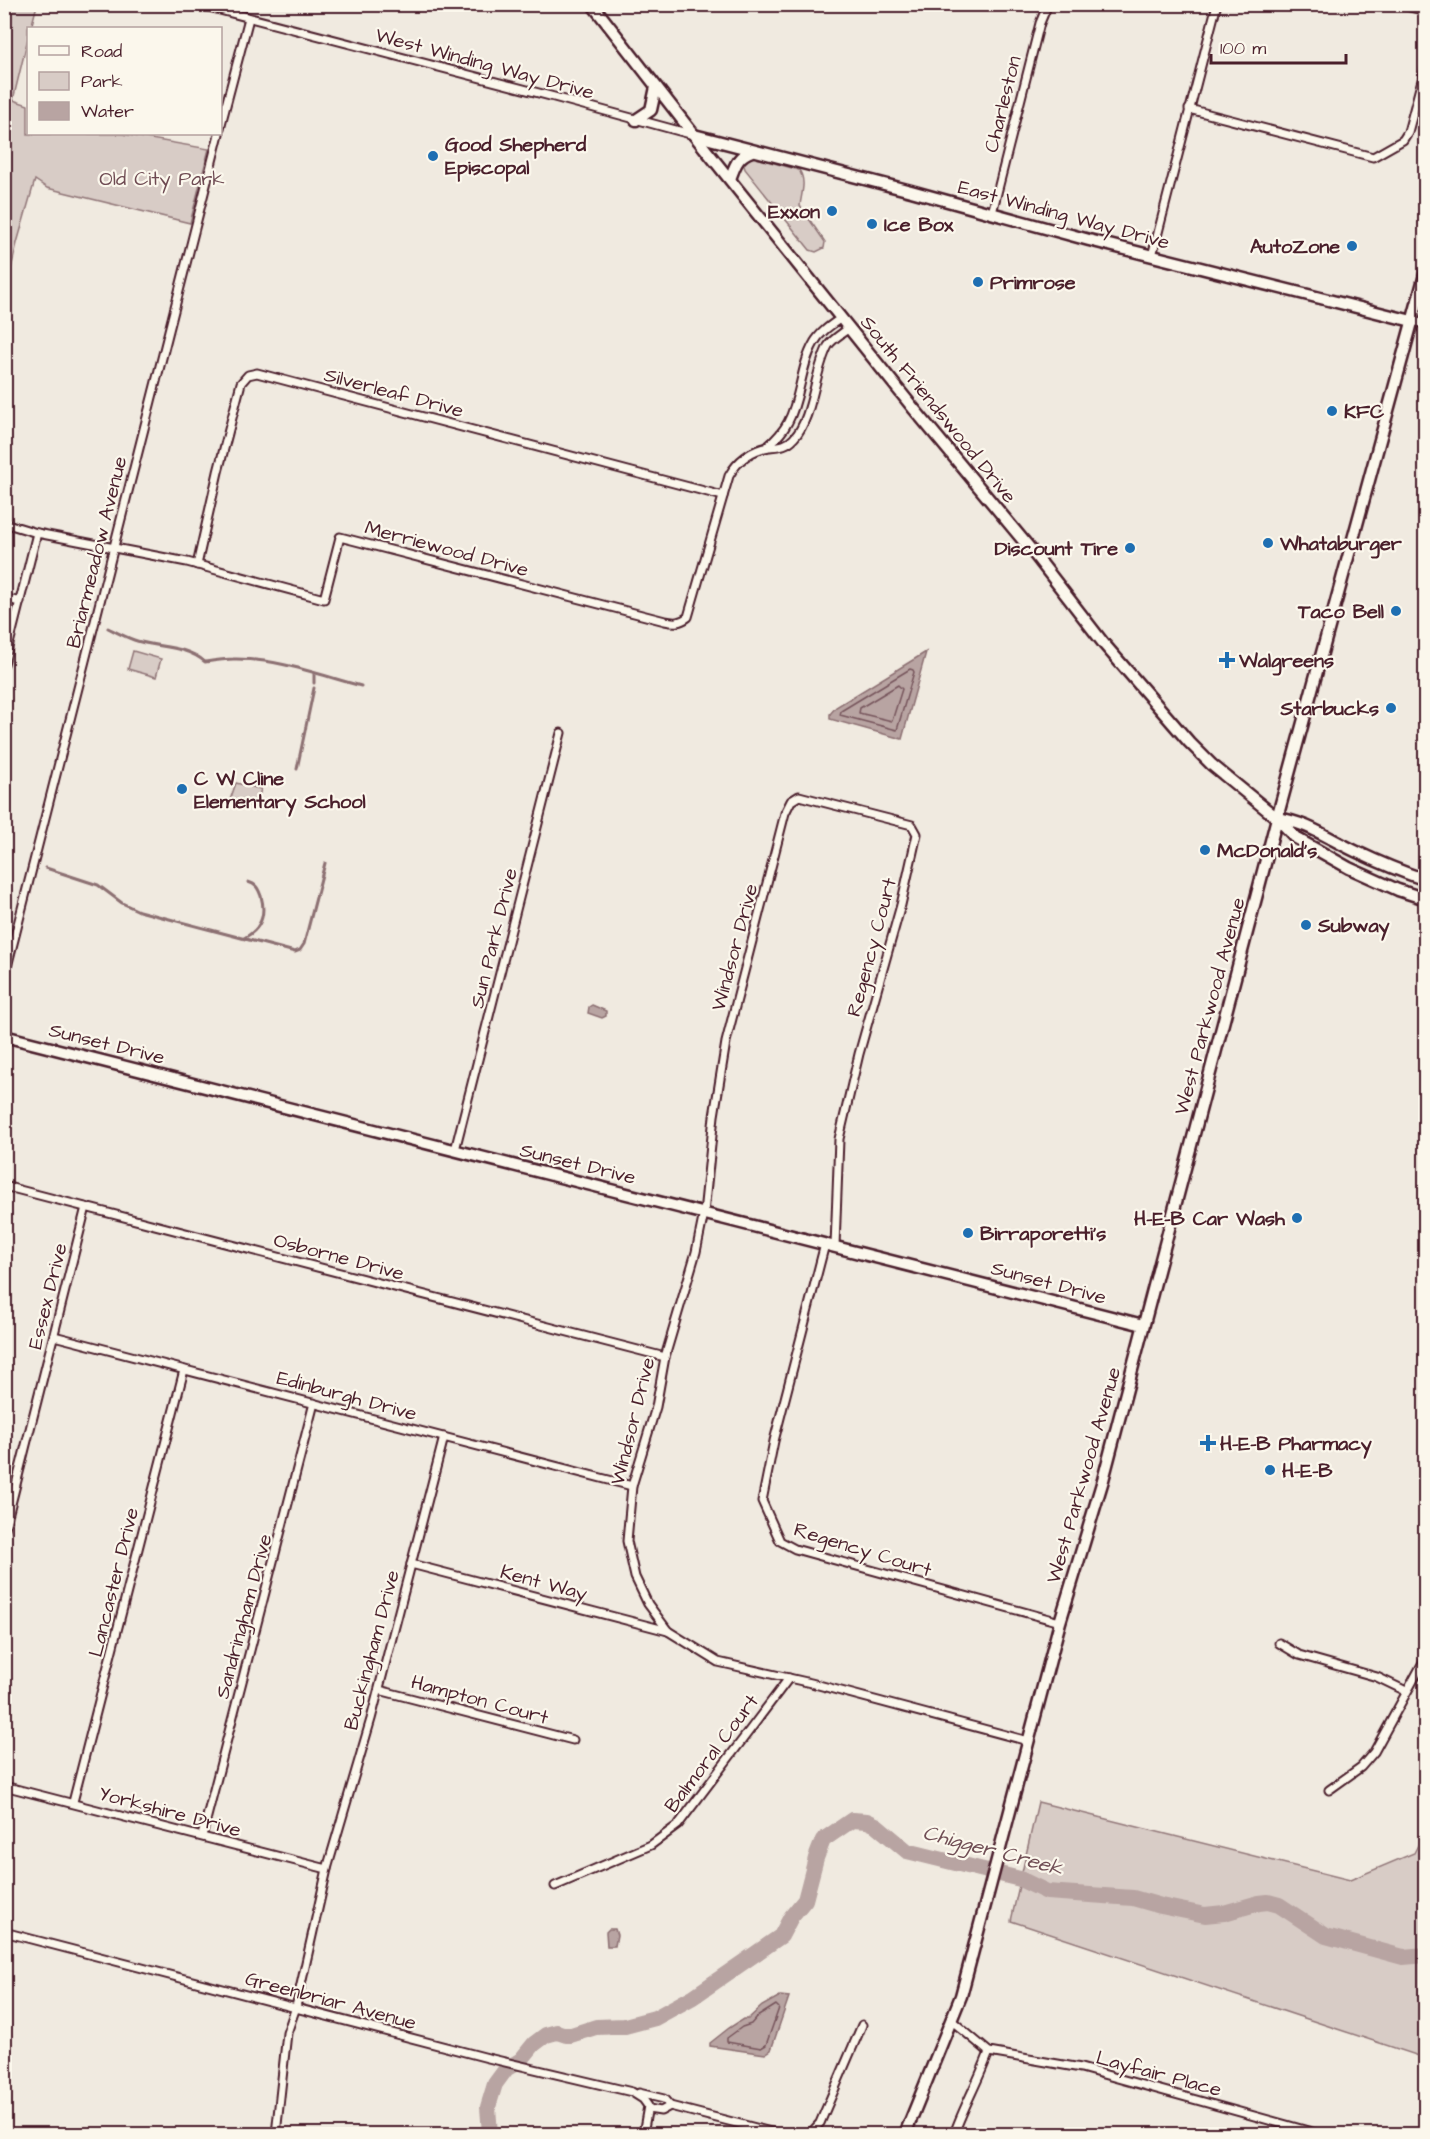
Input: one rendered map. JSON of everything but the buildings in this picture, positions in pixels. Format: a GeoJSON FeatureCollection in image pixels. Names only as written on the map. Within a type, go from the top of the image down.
{"type":"FeatureCollection","features":[{"type":"Feature","properties":{"kind":"main road","name":"South Friendswood Drive"},"geometry":{"type":"LineString","coordinates":[[592,4],[849,328],[1032,550],[1104,644],[1160,711],[1212,765],[1277,818],[1296,838],[1349,868],[1398,890],[1425,899]]}},
{"type":"Feature","properties":{"kind":"main road"},"geometry":{"type":"LineString","coordinates":[[636,120],[651,110],[656,87]]}},
{"type":"Feature","properties":{"kind":"main road","name":"East Winding Way Drive"},"geometry":{"type":"LineString","coordinates":[[694,135],[1152,256],[1412,321]]}},
{"type":"Feature","properties":{"kind":"main road"},"geometry":{"type":"LineString","coordinates":[[730,179],[738,158],[752,151]]}},
{"type":"Feature","properties":{"kind":"main road","name":"West Parkwood Avenue"},"geometry":{"type":"LineString","coordinates":[[905,2134],[961,1996],[1060,1622],[1103,1480],[1277,818],[1425,271]]}},
{"type":"Feature","properties":{"kind":"main road","name":"South Friendswood Drive"},"geometry":{"type":"LineString","coordinates":[[1277,818],[1298,821],[1363,855],[1425,880]]}},
{"type":"Feature","properties":{"kind":"main road","name":"Sunset Drive"},"geometry":{"type":"LineString","coordinates":[[4,1036],[1143,1325]]}},
{"type":"Feature","properties":{"kind":"street","name":"West Winding Way Drive"},"geometry":{"type":"LineString","coordinates":[[197,4],[694,135]]}},
{"type":"Feature","properties":{"kind":"street","name":"Charleston"},"geometry":{"type":"LineString","coordinates":[[992,213],[1040,23],[1048,4]]}},
{"type":"Feature","properties":{"kind":"street"},"geometry":{"type":"LineString","coordinates":[[1152,256],[1217,4]]}},
{"type":"Feature","properties":{"kind":"street"},"geometry":{"type":"LineString","coordinates":[[1397,4],[1425,11]]}},
{"type":"Feature","properties":{"kind":"street"},"geometry":{"type":"LineString","coordinates":[[222,120],[249,18]]}},
{"type":"Feature","properties":{"kind":"street"},"geometry":{"type":"LineString","coordinates":[[1189,109],[1372,157],[1402,140],[1408,132],[1425,65]]}},
{"type":"Feature","properties":{"kind":"street","name":"Briarmeadow Avenue"},"geometry":{"type":"LineString","coordinates":[[4,979],[219,135]]}},
{"type":"Feature","properties":{"kind":"street"},"geometry":{"type":"LineString","coordinates":[[723,496],[735,465],[747,456],[767,447],[782,433],[789,421],[814,342],[841,318]]}},
{"type":"Feature","properties":{"kind":"street","name":"East Winding Way Drive"},"geometry":{"type":"LineString","coordinates":[[1412,321],[1425,324]]}},
{"type":"Feature","properties":{"kind":"street"},"geometry":{"type":"LineString","coordinates":[[767,447],[781,447],[794,439],[804,424],[815,381],[828,346],[849,328]]}},
{"type":"Feature","properties":{"kind":"street","name":"Silverleaf Drive"},"geometry":{"type":"LineString","coordinates":[[197,565],[241,383],[248,375],[256,374],[723,496]]}},
{"type":"Feature","properties":{"kind":"street"},"geometry":{"type":"LineString","coordinates":[[802,377],[815,381]]}},
{"type":"Feature","properties":{"kind":"street","name":"Merriewood Drive"},"geometry":{"type":"LineString","coordinates":[[4,523],[37,533],[197,565],[324,599],[340,537],[674,623],[688,617],[723,496]]}},
{"type":"Feature","properties":{"kind":"street"},"geometry":{"type":"LineString","coordinates":[[4,664],[37,533]]}},
{"type":"Feature","properties":{"kind":"street"},"geometry":{"type":"LineString","coordinates":[[4,598],[20,603]]}},
{"type":"Feature","properties":{"kind":"street","name":"Sun Park Drive"},"geometry":{"type":"LineString","coordinates":[[455,1150],[561,734]]}},
{"type":"Feature","properties":{"kind":"street","name":"Regency Court"},"geometry":{"type":"LineString","coordinates":[[778,843],[785,813],[791,801],[799,796],[912,825],[917,834],[901,905],[859,1054],[839,1140],[830,1245],[774,1442],[762,1501],[780,1540],[795,1549],[1060,1622]]}},
{"type":"Feature","properties":{"kind":"street","name":"Windsor Drive"},"geometry":{"type":"LineString","coordinates":[[778,843],[726,1042],[714,1116],[704,1213],[696,1252],[665,1357],[656,1407],[632,1486],[627,1541],[635,1576],[648,1604],[668,1631],[718,1662],[789,1678],[1028,1741]]}},
{"type":"Feature","properties":{"kind":"street","name":"Osborne Drive"},"geometry":{"type":"LineString","coordinates":[[4,1186],[665,1357]]}},
{"type":"Feature","properties":{"kind":"street","name":"Essex Drive"},"geometry":{"type":"LineString","coordinates":[[4,1532],[86,1207]]}},
{"type":"Feature","properties":{"kind":"street","name":"Edinburgh Drive"},"geometry":{"type":"LineString","coordinates":[[54,1336],[632,1486]]}},
{"type":"Feature","properties":{"kind":"street","name":"Lancaster Drive"},"geometry":{"type":"LineString","coordinates":[[73,1802],[184,1370]]}},
{"type":"Feature","properties":{"kind":"street","name":"Sandringham Drive"},"geometry":{"type":"LineString","coordinates":[[202,1836],[314,1403]]}},
{"type":"Feature","properties":{"kind":"street","name":"Buckingham Drive"},"geometry":{"type":"LineString","coordinates":[[276,2134],[286,2033],[296,2007],[327,1869],[379,1690],[444,1437]]}},
{"type":"Feature","properties":{"kind":"street","name":"Kent Way"},"geometry":{"type":"LineString","coordinates":[[411,1564],[668,1631]]}},
{"type":"Feature","properties":{"kind":"street"},"geometry":{"type":"LineString","coordinates":[[1279,1643],[1299,1655],[1377,1677],[1406,1691]]}},
{"type":"Feature","properties":{"kind":"street"},"geometry":{"type":"LineString","coordinates":[[1329,1790],[1361,1767],[1374,1752],[1425,1657]]}},
{"type":"Feature","properties":{"kind":"street","name":"Balmoral Court"},"geometry":{"type":"LineString","coordinates":[[555,1886],[651,1845],[678,1825],[789,1678]]}},
{"type":"Feature","properties":{"kind":"street","name":"Hampton Court"},"geometry":{"type":"LineString","coordinates":[[379,1690],[573,1740]]}},
{"type":"Feature","properties":{"kind":"street","name":"Yorkshire Drive"},"geometry":{"type":"LineString","coordinates":[[4,1786],[327,1869]]}},
{"type":"Feature","properties":{"kind":"street","name":"Greenbriar Avenue"},"geometry":{"type":"LineString","coordinates":[[4,1932],[488,2058],[632,2092],[640,2096],[647,2106]]}},
{"type":"Feature","properties":{"kind":"street"},"geometry":{"type":"LineString","coordinates":[[951,2020],[989,2052],[978,2081],[963,2108],[954,2134]]}},
{"type":"Feature","properties":{"kind":"street"},"geometry":{"type":"LineString","coordinates":[[810,2134],[820,2123],[862,2025]]}},
{"type":"Feature","properties":{"kind":"street","name":"Layfair Place"},"geometry":{"type":"LineString","coordinates":[[989,2052],[1081,2068],[1319,2134]]}},
{"type":"Feature","properties":{"kind":"street"},"geometry":{"type":"LineString","coordinates":[[632,2092],[663,2098],[670,2106],[778,2134]]}},
{"type":"Feature","properties":{"kind":"street"},"geometry":{"type":"LineString","coordinates":[[643,2134],[647,2106],[661,2111],[670,2106]]}},
{"type":"Feature","properties":{"kind":"green space","name":"Old City Park"},"geometry":{"type":"Polygon","coordinates":[[[5,4],[37,5],[31,27],[27,27],[27,42],[13,100],[27,105],[27,135],[128,135],[209,149],[190,223],[47,188],[35,180],[7,286],[5,286],[5,4]]]}},
{"type":"Feature","properties":{"kind":"green space"},"geometry":{"type":"Polygon","coordinates":[[[752,157],[799,170],[803,184],[800,206],[825,242],[824,248],[816,252],[810,250],[745,169],[743,162],[752,157]]]}},
{"type":"Feature","properties":{"kind":"green space"},"geometry":{"type":"Polygon","coordinates":[[[133,651],[161,659],[156,677],[128,669],[133,651]]]}},
{"type":"Feature","properties":{"kind":"green space"},"geometry":{"type":"Polygon","coordinates":[[[236,783],[261,789],[256,807],[230,800],[236,783]]]}},
{"type":"Feature","properties":{"kind":"green space"},"geometry":{"type":"Polygon","coordinates":[[[1038,1802],[1350,1880],[1414,1853],[1425,1831],[1425,2058],[1011,1921],[1038,1802]]]}},
{"type":"Feature","properties":{"kind":"water"},"geometry":{"type":"Polygon","coordinates":[[[926,652],[902,739],[830,719],[830,714],[836,707],[926,652]]]}},
{"type":"Feature","properties":{"kind":"water"},"geometry":{"type":"Polygon","coordinates":[[[592,1005],[606,1011],[606,1016],[602,1018],[588,1013],[592,1005]]]}},
{"type":"Feature","properties":{"kind":"water"},"geometry":{"type":"Polygon","coordinates":[[[609,1929],[615,1929],[617,1935],[615,1946],[607,1946],[606,1932],[609,1929]]]}},
{"type":"Feature","properties":{"kind":"water"},"geometry":{"type":"Polygon","coordinates":[[[780,1996],[789,1997],[771,2050],[765,2054],[710,2046],[710,2043],[729,2028],[743,2019],[748,2019],[762,2006],[780,1996]]]}},
{"type":"Feature","properties":{"kind":"waterway"},"geometry":{"type":"LineString","coordinates":[[108,628],[143,643],[189,653],[205,662],[233,659],[265,661],[361,686]]}},
{"type":"Feature","properties":{"kind":"waterway"},"geometry":{"type":"LineString","coordinates":[[314,673],[314,683]]}},
{"type":"Feature","properties":{"kind":"waterway"},"geometry":{"type":"LineString","coordinates":[[297,769],[314,688]]}},
{"type":"Feature","properties":{"kind":"waterway"},"geometry":{"type":"LineString","coordinates":[[46,868],[98,885],[122,903],[139,911],[295,952],[300,950],[304,944],[325,863]]}},
{"type":"Feature","properties":{"kind":"waterway"},"geometry":{"type":"LineString","coordinates":[[244,938],[258,926],[263,909],[258,889],[248,882]]}},
{"type":"Feature","properties":{"kind":"waterway","name":"Chigger Creek"},"geometry":{"type":"LineString","coordinates":[[490,2134],[488,2107],[495,2084],[506,2069],[521,2060],[534,2044],[546,2035],[557,2032],[571,2035],[596,2027],[625,2026],[655,2018],[693,1997],[781,1936],[791,1917],[805,1900],[823,1840],[852,1820],[867,1821],[876,1825],[907,1851],[1020,1879],[1047,1892],[1133,1898],[1205,1915],[1224,1913],[1268,1902],[1279,1905],[1326,1936],[1403,1957],[1426,1955]]}},
{"type":"Feature","properties":{"kind":"place","name":"Good Shepherd Episcopal"},"geometry":{"type":"Point","coordinates":[433,156]}},
{"type":"Feature","properties":{"kind":"place","name":"Exxon"},"geometry":{"type":"Point","coordinates":[832,211]}},
{"type":"Feature","properties":{"kind":"place","name":"Ice Box"},"geometry":{"type":"Point","coordinates":[872,224]}},
{"type":"Feature","properties":{"kind":"place","name":"AutoZone"},"geometry":{"type":"Point","coordinates":[1352,246]}},
{"type":"Feature","properties":{"kind":"place","name":"Primrose"},"geometry":{"type":"Point","coordinates":[978,282]}},
{"type":"Feature","properties":{"kind":"place","name":"KFC"},"geometry":{"type":"Point","coordinates":[1332,411]}},
{"type":"Feature","properties":{"kind":"place","name":"Whataburger"},"geometry":{"type":"Point","coordinates":[1268,543]}},
{"type":"Feature","properties":{"kind":"place","name":"Discount Tire"},"geometry":{"type":"Point","coordinates":[1130,548]}},
{"type":"Feature","properties":{"kind":"place","name":"Taco Bell"},"geometry":{"type":"Point","coordinates":[1396,611]}},
{"type":"Feature","properties":{"kind":"place","name":"Walgreens"},"geometry":{"type":"Point","coordinates":[1227,660]}},
{"type":"Feature","properties":{"kind":"place","name":"Starbucks"},"geometry":{"type":"Point","coordinates":[1391,708]}},
{"type":"Feature","properties":{"kind":"place","name":"C W Cline Elementary School"},"geometry":{"type":"Point","coordinates":[182,789]}},
{"type":"Feature","properties":{"kind":"place","name":"McDonald's"},"geometry":{"type":"Point","coordinates":[1205,850]}},
{"type":"Feature","properties":{"kind":"place","name":"Subway"},"geometry":{"type":"Point","coordinates":[1306,925]}},
{"type":"Feature","properties":{"kind":"place","name":"H-E-B Car Wash"},"geometry":{"type":"Point","coordinates":[1297,1218]}},
{"type":"Feature","properties":{"kind":"place","name":"Birraporetti's"},"geometry":{"type":"Point","coordinates":[968,1233]}},
{"type":"Feature","properties":{"kind":"place","name":"H-E-B Pharmacy"},"geometry":{"type":"Point","coordinates":[1208,1443]}},
{"type":"Feature","properties":{"kind":"place","name":"H-E-B"},"geometry":{"type":"Point","coordinates":[1270,1470]}}]}
